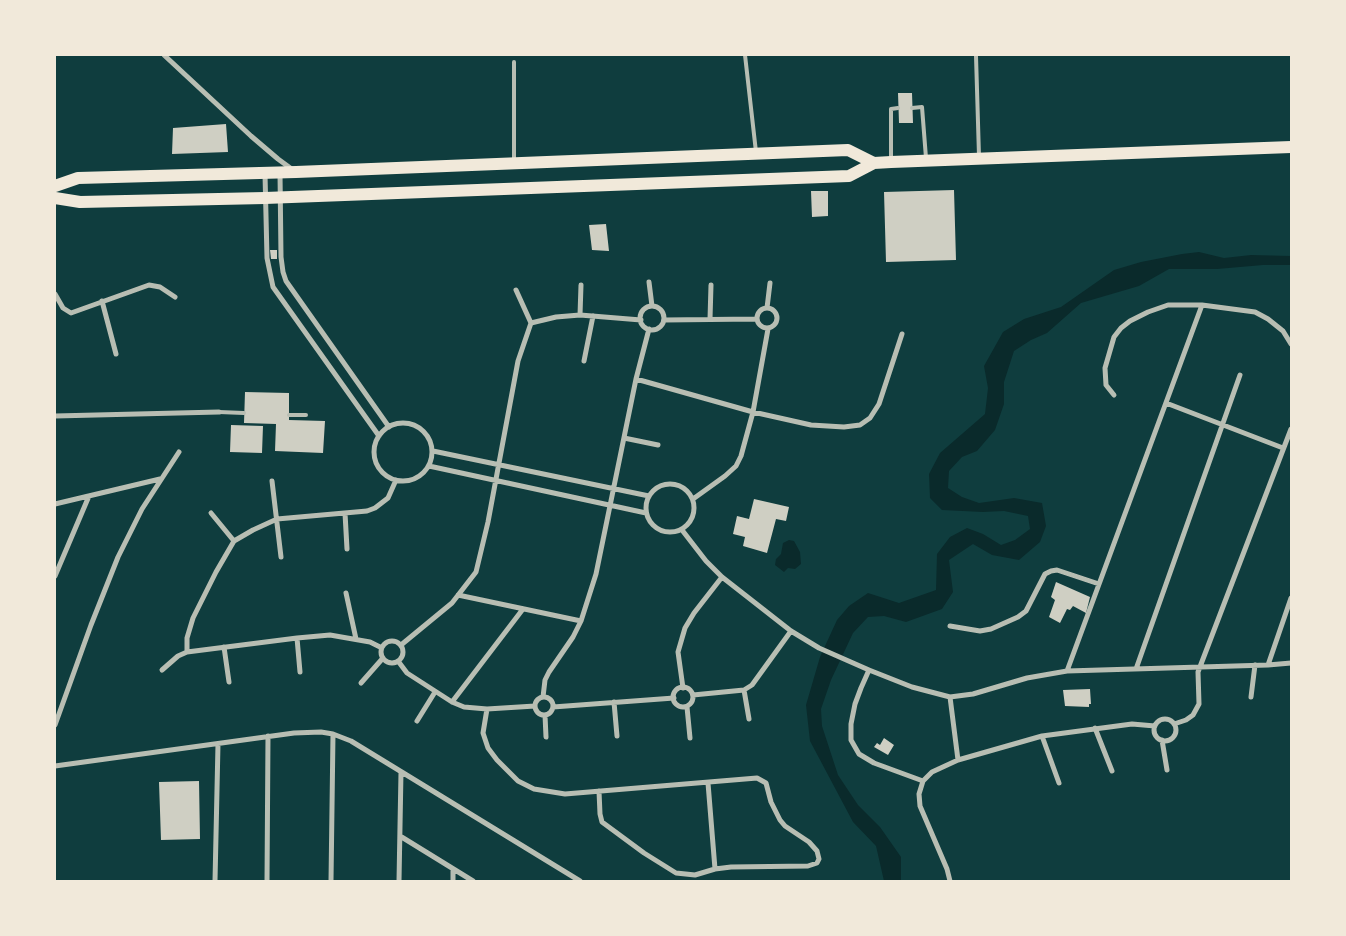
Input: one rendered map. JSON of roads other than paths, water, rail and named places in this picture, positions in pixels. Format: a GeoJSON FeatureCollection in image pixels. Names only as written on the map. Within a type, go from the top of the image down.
{"type":"FeatureCollection","features":[{"type":"Feature","properties":{"kind":"highway"},"geometry":{"type":"LineString","coordinates":[[55,198],[80,202],[266,198],[849,176],[874,163],[1291,147]]}},
{"type":"Feature","properties":{"kind":"highway"},"geometry":{"type":"LineString","coordinates":[[55,186],[78,178],[296,172],[848,150],[874,163]]}},
{"type":"Feature","properties":{"kind":"street"},"geometry":{"type":"LineString","coordinates":[[164,55],[278,160],[296,172]]}},
{"type":"Feature","properties":{"kind":"street"},"geometry":{"type":"LineString","coordinates":[[265,172],[267,258],[273,287],[379,436]]}},
{"type":"Feature","properties":{"kind":"street"},"geometry":{"type":"LineString","coordinates":[[280,172],[283,272],[289,287],[389,426]]}},
{"type":"Feature","properties":{"kind":"street"},"geometry":{"type":"LineString","coordinates":[[649,282],[652,306]]}},
{"type":"Feature","properties":{"kind":"street"},"geometry":{"type":"LineString","coordinates":[[767,308],[770,283]]}},
{"type":"Feature","properties":{"kind":"street"},"geometry":{"type":"LineString","coordinates":[[580,315],[581,284]]}},
{"type":"Feature","properties":{"kind":"street"},"geometry":{"type":"LineString","coordinates":[[55,294],[62,308],[70,313],[149,285],[160,287],[175,296]]}},
{"type":"Feature","properties":{"kind":"street"},"geometry":{"type":"LineString","coordinates":[[710,319],[711,285]]}},
{"type":"Feature","properties":{"kind":"street"},"geometry":{"type":"LineString","coordinates":[[401,645],[452,603],[476,572],[497,481],[518,361],[531,323],[516,290]]}},
{"type":"Feature","properties":{"kind":"street"},"geometry":{"type":"LineString","coordinates":[[284,304],[296,296]]}},
{"type":"Feature","properties":{"kind":"street"},"geometry":{"type":"LineString","coordinates":[[102,301],[116,354]]}},
{"type":"Feature","properties":{"kind":"street"},"geometry":{"type":"LineString","coordinates":[[1114,395],[1106,385],[1104,368],[1114,337],[1121,328],[1148,312],[1168,305],[1202,305],[1255,312],[1268,319],[1283,331],[1291,344]]}},
{"type":"Feature","properties":{"kind":"street"},"geometry":{"type":"LineString","coordinates":[[1067,671],[1202,305]]}},
{"type":"Feature","properties":{"kind":"street"},"geometry":{"type":"LineString","coordinates":[[652,306],[660,309],[664,320],[663,324],[657,329],[649,329],[642,324],[642,312],[644,309],[652,306]]}},
{"type":"Feature","properties":{"kind":"street"},"geometry":{"type":"LineString","coordinates":[[767,308],[774,311],[777,318],[775,325],[768,329],[762,328],[756,319],[761,310],[767,308]]}},
{"type":"Feature","properties":{"kind":"street"},"geometry":{"type":"LineString","coordinates":[[531,323],[544,319],[580,315],[641,320]]}},
{"type":"Feature","properties":{"kind":"street"},"geometry":{"type":"LineString","coordinates":[[584,361],[593,316]]}},
{"type":"Feature","properties":{"kind":"street"},"geometry":{"type":"LineString","coordinates":[[664,320],[756,319]]}},
{"type":"Feature","properties":{"kind":"street"},"geometry":{"type":"LineString","coordinates":[[543,697],[545,680],[573,637],[581,621],[596,574],[636,379],[649,329]]}},
{"type":"Feature","properties":{"kind":"street"},"geometry":{"type":"LineString","coordinates":[[693,499],[736,466],[745,445],[768,329]]}},
{"type":"Feature","properties":{"kind":"street"},"geometry":{"type":"LineString","coordinates":[[636,379],[752,412],[826,427],[860,425],[870,418],[879,404],[902,334]]}},
{"type":"Feature","properties":{"kind":"street"},"geometry":{"type":"LineString","coordinates":[[329,366],[340,358]]}},
{"type":"Feature","properties":{"kind":"street"},"geometry":{"type":"LineString","coordinates":[[1136,669],[1240,376]]}},
{"type":"Feature","properties":{"kind":"street"},"geometry":{"type":"LineString","coordinates":[[1166,403],[1284,448]]}},
{"type":"Feature","properties":{"kind":"street"},"geometry":{"type":"LineString","coordinates":[[55,416],[219,412]]}},
{"type":"Feature","properties":{"kind":"street"},"geometry":{"type":"LineString","coordinates":[[398,423],[408,423],[426,433],[431,442],[432,451],[429,466],[418,477],[411,480],[396,480],[389,477],[378,466],[374,451],[379,436],[389,426],[398,423]]}},
{"type":"Feature","properties":{"kind":"street"},"geometry":{"type":"LineString","coordinates":[[1174,724],[1186,720],[1193,715],[1199,704],[1197,684],[1200,666],[1291,429]]}},
{"type":"Feature","properties":{"kind":"street"},"geometry":{"type":"LineString","coordinates":[[624,438],[658,445]]}},
{"type":"Feature","properties":{"kind":"street"},"geometry":{"type":"LineString","coordinates":[[432,451],[649,496]]}},
{"type":"Feature","properties":{"kind":"street"},"geometry":{"type":"LineString","coordinates":[[55,725],[118,556],[142,509],[179,452]]}},
{"type":"Feature","properties":{"kind":"street"},"geometry":{"type":"LineString","coordinates":[[429,466],[646,513]]}},
{"type":"Feature","properties":{"kind":"street"},"geometry":{"type":"LineString","coordinates":[[55,504],[160,479]]}},
{"type":"Feature","properties":{"kind":"street"},"geometry":{"type":"LineString","coordinates":[[187,652],[187,638],[193,618],[234,541],[276,520],[367,511],[376,508],[388,498],[396,480]]}},
{"type":"Feature","properties":{"kind":"street"},"geometry":{"type":"LineString","coordinates":[[272,481],[282,557]]}},
{"type":"Feature","properties":{"kind":"street"},"geometry":{"type":"LineString","coordinates":[[668,484],[683,488],[693,499],[695,506],[692,520],[682,530],[667,533],[659,530],[653,526],[646,513],[646,504],[649,496],[654,490],[668,484]]}},
{"type":"Feature","properties":{"kind":"street"},"geometry":{"type":"LineString","coordinates":[[55,576],[57,565],[90,496]]}},
{"type":"Feature","properties":{"kind":"street"},"geometry":{"type":"LineString","coordinates":[[212,513],[234,541]]}},
{"type":"Feature","properties":{"kind":"street"},"geometry":{"type":"LineString","coordinates":[[345,513],[347,549]]}},
{"type":"Feature","properties":{"kind":"street"},"geometry":{"type":"LineString","coordinates":[[682,530],[706,561],[722,577],[791,631],[819,648],[870,670],[912,687],[950,697],[973,694],[1027,678],[1067,671],[1291,663]]}},
{"type":"Feature","properties":{"kind":"street"},"geometry":{"type":"LineString","coordinates":[[950,626],[980,631],[991,629],[1018,617],[1026,611],[1045,574],[1051,571],[1057,570],[1100,584]]}},
{"type":"Feature","properties":{"kind":"street"},"geometry":{"type":"LineString","coordinates":[[683,688],[678,652],[685,628],[694,613],[722,577]]}},
{"type":"Feature","properties":{"kind":"street"},"geometry":{"type":"LineString","coordinates":[[346,593],[356,639]]}},
{"type":"Feature","properties":{"kind":"street"},"geometry":{"type":"LineString","coordinates":[[458,595],[581,621]]}},
{"type":"Feature","properties":{"kind":"street"},"geometry":{"type":"LineString","coordinates":[[1268,665],[1291,598]]}},
{"type":"Feature","properties":{"kind":"street"},"geometry":{"type":"LineString","coordinates":[[452,702],[523,609]]}},
{"type":"Feature","properties":{"kind":"street"},"geometry":{"type":"LineString","coordinates":[[693,695],[744,690],[752,685],[791,631]]}},
{"type":"Feature","properties":{"kind":"street"},"geometry":{"type":"LineString","coordinates":[[162,670],[178,656],[187,652],[298,638],[330,635],[370,642],[382,648]]}},
{"type":"Feature","properties":{"kind":"street"},"geometry":{"type":"LineString","coordinates":[[298,638],[300,672]]}},
{"type":"Feature","properties":{"kind":"street"},"geometry":{"type":"LineString","coordinates":[[361,683],[383,658],[382,648],[387,642],[395,641],[401,645],[403,656],[398,661],[390,663],[383,658]]}},
{"type":"Feature","properties":{"kind":"street"},"geometry":{"type":"LineString","coordinates":[[224,648],[229,682]]}},
{"type":"Feature","properties":{"kind":"street"},"geometry":{"type":"LineString","coordinates":[[398,661],[407,673],[435,692],[464,707],[486,709],[535,706]]}},
{"type":"Feature","properties":{"kind":"street"},"geometry":{"type":"LineString","coordinates":[[1252,697],[1255,665]]}},
{"type":"Feature","properties":{"kind":"street"},"geometry":{"type":"LineString","coordinates":[[870,670],[855,704],[851,724],[852,740],[860,754],[874,764],[923,781]]}},
{"type":"Feature","properties":{"kind":"street"},"geometry":{"type":"LineString","coordinates":[[683,688],[689,690],[693,695],[692,702],[687,707],[677,704],[674,698],[676,691],[683,688]]}},
{"type":"Feature","properties":{"kind":"street"},"geometry":{"type":"LineString","coordinates":[[744,690],[749,719]]}},
{"type":"Feature","properties":{"kind":"street"},"geometry":{"type":"LineString","coordinates":[[416,721],[435,692]]}},
{"type":"Feature","properties":{"kind":"street"},"geometry":{"type":"LineString","coordinates":[[545,715],[537,712],[535,706],[537,700],[543,697],[549,699],[553,707]]}},
{"type":"Feature","properties":{"kind":"street"},"geometry":{"type":"LineString","coordinates":[[950,697],[958,760]]}},
{"type":"Feature","properties":{"kind":"street"},"geometry":{"type":"LineString","coordinates":[[553,707],[674,698]]}},
{"type":"Feature","properties":{"kind":"street"},"geometry":{"type":"LineString","coordinates":[[614,702],[617,736]]}},
{"type":"Feature","properties":{"kind":"street"},"geometry":{"type":"LineString","coordinates":[[545,715],[553,707]]}},
{"type":"Feature","properties":{"kind":"street"},"geometry":{"type":"LineString","coordinates":[[687,707],[690,738]]}},
{"type":"Feature","properties":{"kind":"street"},"geometry":{"type":"LineString","coordinates":[[486,709],[483,733],[485,742],[497,760],[518,781],[534,789],[564,794],[599,791],[708,783],[753,778],[763,780],[766,783],[771,802],[784,826],[810,842],[817,851],[819,859],[816,863],[808,866],[731,867],[715,869],[695,875],[676,873],[644,853],[602,822],[599,791]]}},
{"type":"Feature","properties":{"kind":"street"},"geometry":{"type":"LineString","coordinates":[[545,715],[546,737]]}},
{"type":"Feature","properties":{"kind":"street"},"geometry":{"type":"LineString","coordinates":[[1168,720],[1174,724],[1176,730],[1174,736],[1169,740],[1162,740],[1156,736],[1155,726],[1160,721],[1168,720]]}},
{"type":"Feature","properties":{"kind":"street"},"geometry":{"type":"LineString","coordinates":[[950,881],[947,868],[920,806],[919,794],[923,781],[932,772],[958,760],[1042,736],[1140,724],[1155,726]]}},
{"type":"Feature","properties":{"kind":"street"},"geometry":{"type":"LineString","coordinates":[[1095,728],[1112,771]]}},
{"type":"Feature","properties":{"kind":"street"},"geometry":{"type":"LineString","coordinates":[[55,766],[268,736],[309,732],[333,734],[351,741],[580,881]]}},
{"type":"Feature","properties":{"kind":"street"},"geometry":{"type":"LineString","coordinates":[[331,881],[333,734]]}},
{"type":"Feature","properties":{"kind":"street"},"geometry":{"type":"LineString","coordinates":[[267,881],[268,736]]}},
{"type":"Feature","properties":{"kind":"street"},"geometry":{"type":"LineString","coordinates":[[1042,736],[1059,783]]}},
{"type":"Feature","properties":{"kind":"street"},"geometry":{"type":"LineString","coordinates":[[1162,740],[1167,770]]}},
{"type":"Feature","properties":{"kind":"street"},"geometry":{"type":"LineString","coordinates":[[215,881],[218,744]]}},
{"type":"Feature","properties":{"kind":"street"},"geometry":{"type":"LineString","coordinates":[[399,881],[401,772]]}},
{"type":"Feature","properties":{"kind":"street"},"geometry":{"type":"LineString","coordinates":[[708,783],[715,869]]}},
{"type":"Feature","properties":{"kind":"street"},"geometry":{"type":"LineString","coordinates":[[400,836],[473,881]]}},
{"type":"Feature","properties":{"kind":"street"},"geometry":{"type":"LineString","coordinates":[[453,881],[454,868]]}},
{"type":"Feature","properties":{"kind":"lane"},"geometry":{"type":"LineString","coordinates":[[745,55],[756,153]]}},
{"type":"Feature","properties":{"kind":"lane"},"geometry":{"type":"LineString","coordinates":[[976,56],[979,159]]}},
{"type":"Feature","properties":{"kind":"lane"},"geometry":{"type":"LineString","coordinates":[[514,62],[514,162]]}},
{"type":"Feature","properties":{"kind":"lane"},"geometry":{"type":"LineString","coordinates":[[912,108],[922,107],[926,160]]}},
{"type":"Feature","properties":{"kind":"lane"},"geometry":{"type":"LineString","coordinates":[[891,162],[891,109],[898,108]]}},
{"type":"Feature","properties":{"kind":"lane"},"geometry":{"type":"LineString","coordinates":[[219,412],[244,413]]}},
{"type":"Feature","properties":{"kind":"lane"},"geometry":{"type":"LineString","coordinates":[[289,415],[306,416]]}},
{"type":"Feature","properties":{"kind":"water"},"geometry":{"type":"Polygon","coordinates":[[[1199,252],[1224,258],[1251,255],[1291,256],[1291,265],[1263,265],[1217,269],[1169,269],[1139,286],[1081,303],[1047,333],[1031,340],[1014,351],[1004,382],[1004,404],[995,430],[977,451],[962,457],[949,471],[948,488],[962,497],[979,503],[1014,498],[1042,503],[1046,526],[1040,542],[1019,560],[992,555],[973,544],[949,560],[953,592],[942,609],[906,622],[884,616],[868,617],[853,633],[831,680],[821,709],[822,726],[838,775],[858,805],[880,827],[901,857],[901,881],[884,881],[876,846],[853,822],[810,741],[806,705],[820,657],[837,620],[849,606],[868,593],[899,603],[936,590],[937,554],[950,537],[967,528],[983,534],[1001,545],[1015,540],[1030,529],[1028,516],[1004,511],[942,510],[930,498],[929,474],[940,453],[985,414],[988,388],[984,366],[1003,332],[1024,319],[1061,307],[1114,270],[1141,262],[1199,252]]]}},
{"type":"Feature","properties":{"kind":"water"},"geometry":{"type":"Polygon","coordinates":[[[789,540],[794,541],[800,552],[801,564],[795,569],[788,568],[784,572],[775,565],[776,559],[781,554],[783,543],[789,540]]]}}]}
